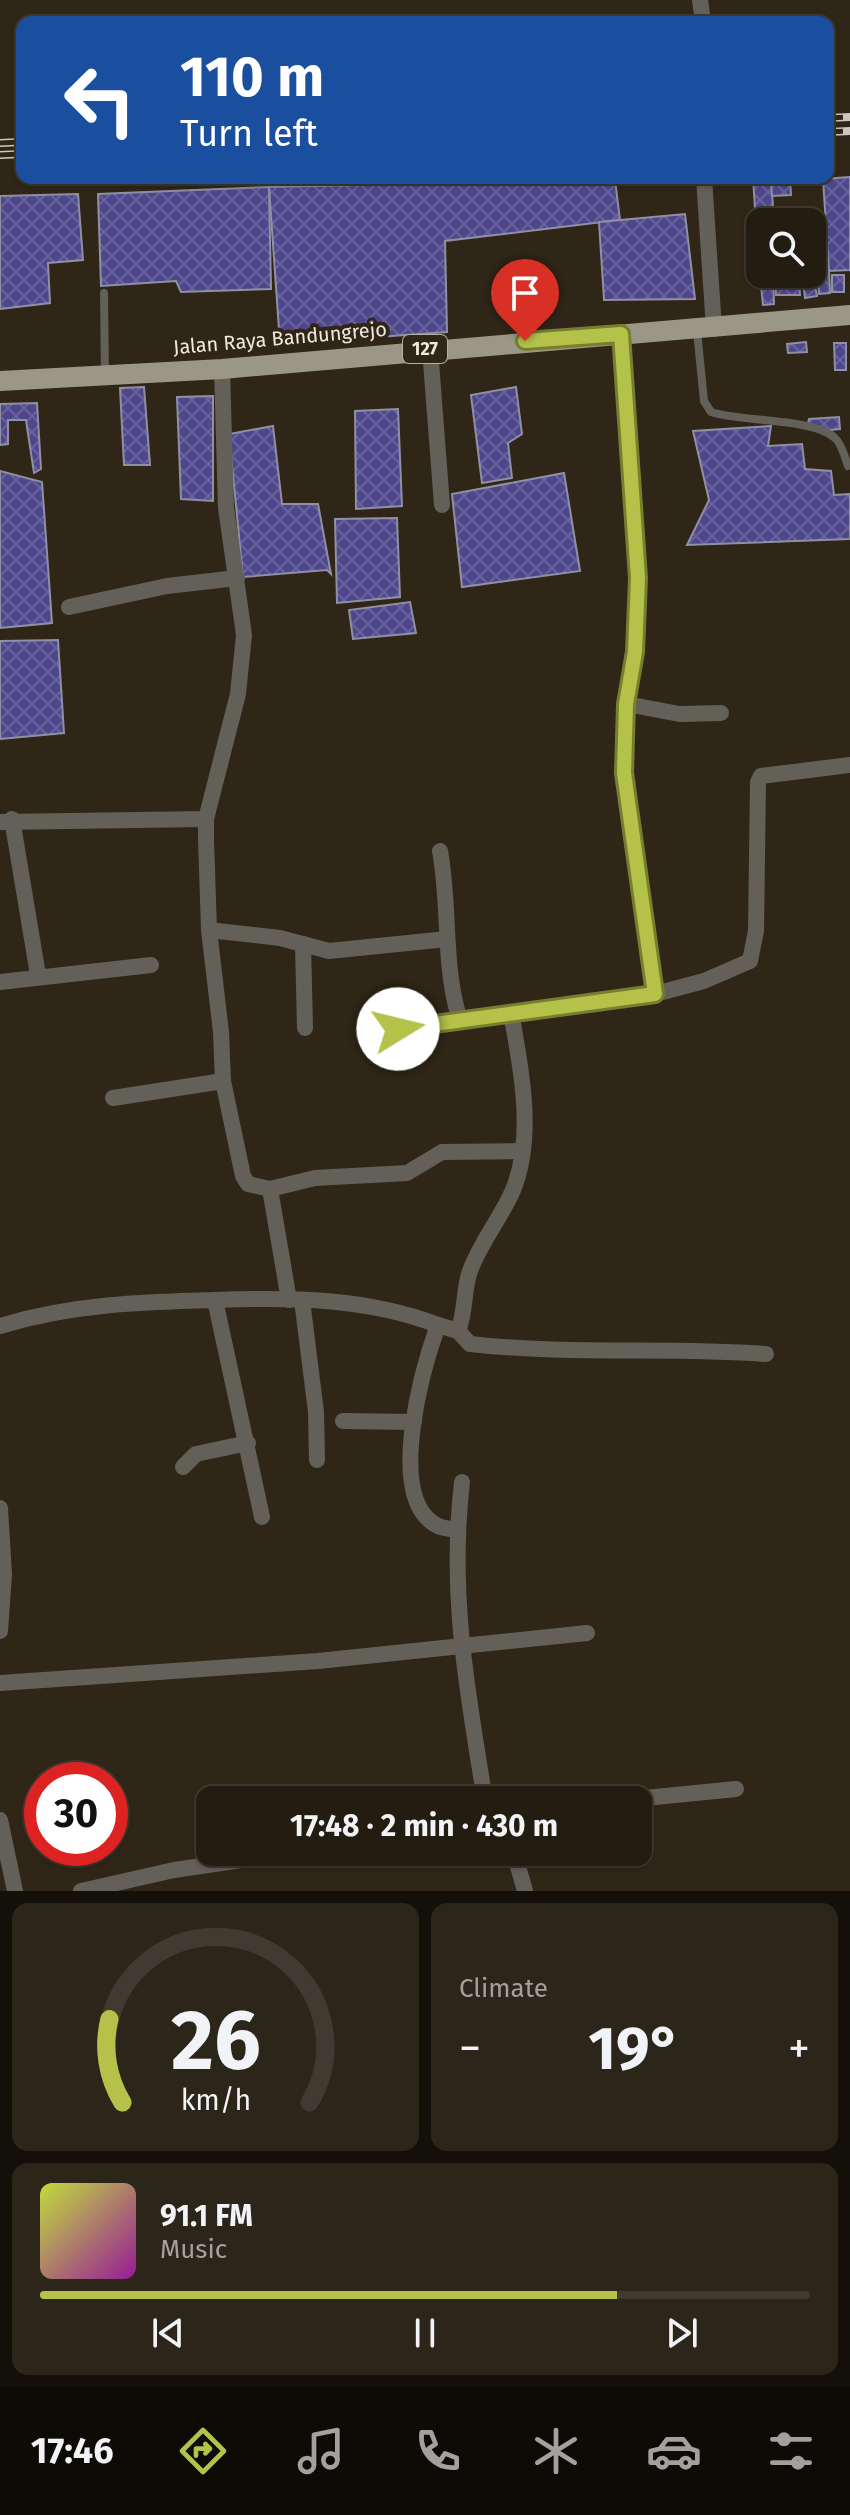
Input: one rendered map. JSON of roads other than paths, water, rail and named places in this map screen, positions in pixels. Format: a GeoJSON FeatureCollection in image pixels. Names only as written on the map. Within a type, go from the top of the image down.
{"type":"FeatureCollection","features":[{"type":"Feature","properties":{"kind":"main road","name":"Jalan Raya Bandungrejo"},"geometry":{"type":"LineString","coordinates":[[0,381],[222,369],[430,349],[705,330],[850,315]]}},
{"type":"Feature","properties":{"kind":"street"},"geometry":{"type":"LineString","coordinates":[[704,184],[705,330]]}},
{"type":"Feature","properties":{"kind":"street"},"geometry":{"type":"LineString","coordinates":[[621,334],[638,558],[635,652],[626,704],[626,786],[655,994]]}},
{"type":"Feature","properties":{"kind":"street"},"geometry":{"type":"LineString","coordinates":[[430,349],[442,505]]}},
{"type":"Feature","properties":{"kind":"street"},"geometry":{"type":"LineString","coordinates":[[222,369],[226,497],[244,635],[243,663],[206,819],[209,930],[221,1032],[223,1081],[245,1182],[270,1189],[315,1178],[407,1173],[442,1152],[522,1151]]}},
{"type":"Feature","properties":{"kind":"street"},"geometry":{"type":"LineString","coordinates":[[69,607],[167,586],[237,578]]}},
{"type":"Feature","properties":{"kind":"street"},"geometry":{"type":"LineString","coordinates":[[626,704],[672,713],[721,713]]}},
{"type":"Feature","properties":{"kind":"street"},"geometry":{"type":"LineString","coordinates":[[369,1034],[655,994],[704,981],[750,961],[756,931],[758,782],[761,776],[850,765]]}},
{"type":"Feature","properties":{"kind":"street"},"geometry":{"type":"LineString","coordinates":[[38,975],[6,821],[206,819]]}},
{"type":"Feature","properties":{"kind":"street"},"geometry":{"type":"LineString","coordinates":[[440,851],[447,891],[448,976],[458,1014],[455,1020]]}},
{"type":"Feature","properties":{"kind":"street"},"geometry":{"type":"LineString","coordinates":[[209,930],[280,938],[329,951],[447,939]]}},
{"type":"Feature","properties":{"kind":"street"},"geometry":{"type":"LineString","coordinates":[[303,944],[305,1028]]}},
{"type":"Feature","properties":{"kind":"street"},"geometry":{"type":"LineString","coordinates":[[0,982],[38,975],[151,965]]}},
{"type":"Feature","properties":{"kind":"street"},"geometry":{"type":"LineString","coordinates":[[458,1331],[466,1311],[469,1273],[515,1186],[522,1151],[520,1064],[511,1013]]}},
{"type":"Feature","properties":{"kind":"street"},"geometry":{"type":"LineString","coordinates":[[113,1098],[223,1081]]}},
{"type":"Feature","properties":{"kind":"street"},"geometry":{"type":"LineString","coordinates":[[270,1189],[296,1300],[316,1412],[317,1460]]}},
{"type":"Feature","properties":{"kind":"street"},"geometry":{"type":"LineString","coordinates":[[0,1326],[73,1307],[215,1300],[355,1302],[458,1331],[470,1344],[616,1352],[693,1348],[766,1354]]}},
{"type":"Feature","properties":{"kind":"street"},"geometry":{"type":"LineString","coordinates":[[215,1300],[262,1517]]}},
{"type":"Feature","properties":{"kind":"street"},"geometry":{"type":"LineString","coordinates":[[438,1325],[415,1396],[412,1469],[420,1511],[434,1525],[457,1530]]}},
{"type":"Feature","properties":{"kind":"street"},"geometry":{"type":"LineString","coordinates":[[343,1421],[414,1422]]}},
{"type":"Feature","properties":{"kind":"street"},"geometry":{"type":"LineString","coordinates":[[183,1467],[196,1454],[248,1443]]}},
{"type":"Feature","properties":{"kind":"street"},"geometry":{"type":"LineString","coordinates":[[462,1482],[457,1530],[460,1644],[483,1786]]}},
{"type":"Feature","properties":{"kind":"street"},"geometry":{"type":"LineString","coordinates":[[0,1508],[4,1574],[0,1631]]}},
{"type":"Feature","properties":{"kind":"street"},"geometry":{"type":"LineString","coordinates":[[0,1683],[318,1661],[587,1633]]}},
{"type":"Feature","properties":{"kind":"street"},"geometry":{"type":"LineString","coordinates":[[652,1797],[736,1789]]}},
{"type":"Feature","properties":{"kind":"street"},"geometry":{"type":"LineString","coordinates":[[0,1820],[15,1891]]}},
{"type":"Feature","properties":{"kind":"street"},"geometry":{"type":"LineString","coordinates":[[81,1891],[201,1866]]}},
{"type":"Feature","properties":{"kind":"street"},"geometry":{"type":"LineString","coordinates":[[518,1866],[525,1891]]}},
{"type":"Feature","properties":{"kind":"lane"},"geometry":{"type":"LineString","coordinates":[[104,293],[105,376]]}},
{"type":"Feature","properties":{"kind":"lane"},"geometry":{"type":"LineString","coordinates":[[705,330],[704,401],[711,412],[780,421],[829,434],[838,441],[848,466]]}},
{"type":"Feature","properties":{"kind":"railway"},"geometry":{"type":"LineString","coordinates":[[834,118],[850,117]]}},
{"type":"Feature","properties":{"kind":"railway"},"geometry":{"type":"LineString","coordinates":[[834,132],[850,131]]}},
{"type":"Feature","properties":{"kind":"railway"},"geometry":{"type":"LineString","coordinates":[[0,143],[16,142]]}},
{"type":"Feature","properties":{"kind":"railway"},"geometry":{"type":"LineString","coordinates":[[0,155],[16,154]]}}]}
